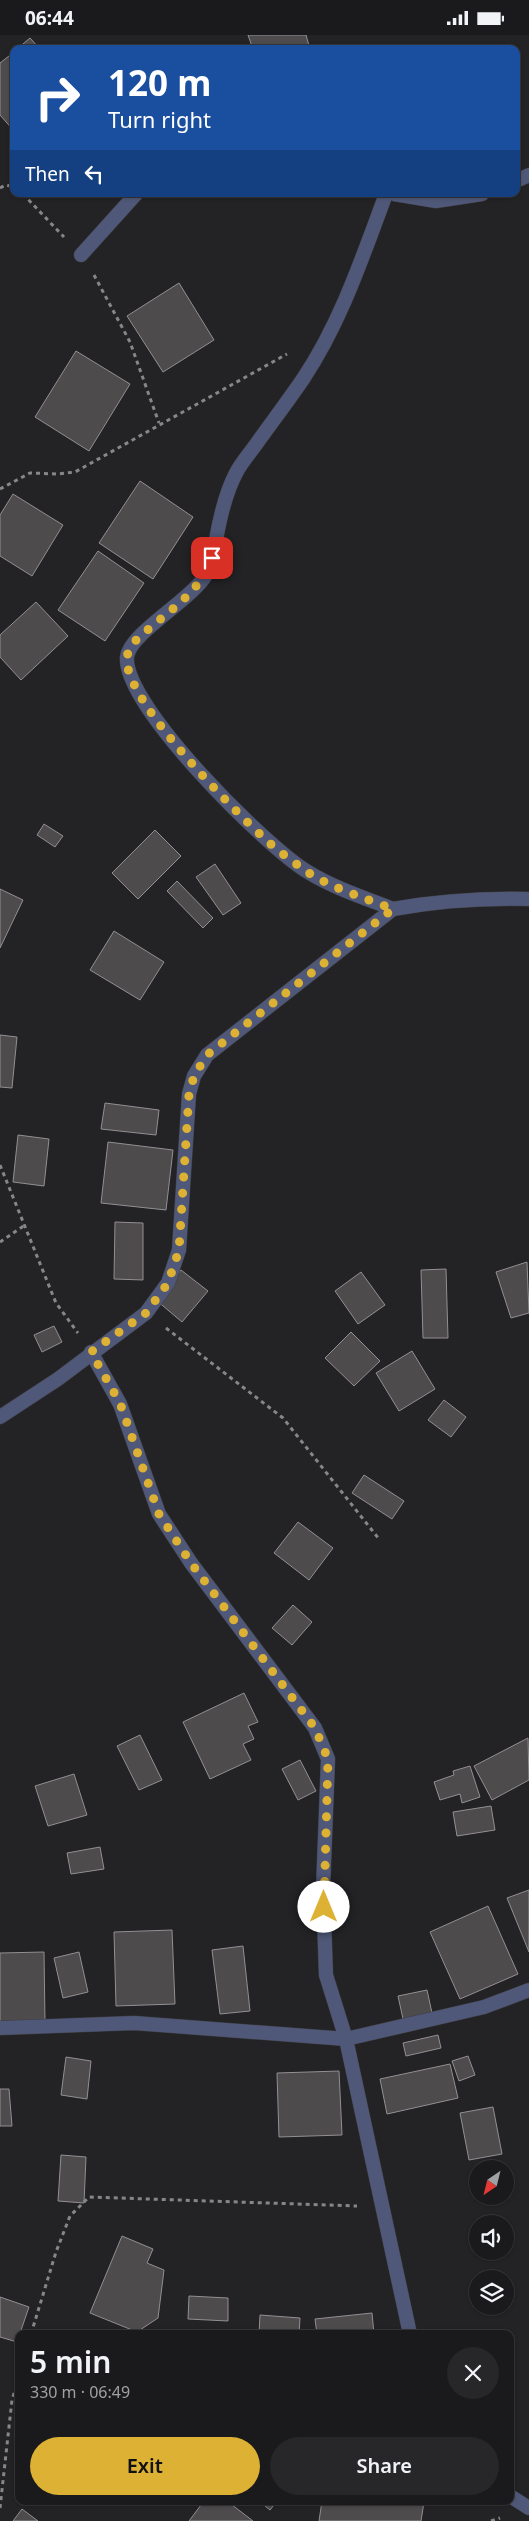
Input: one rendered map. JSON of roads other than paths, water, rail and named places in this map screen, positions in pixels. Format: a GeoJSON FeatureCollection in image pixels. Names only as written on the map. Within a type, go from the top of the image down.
{"type":"FeatureCollection","features":[{"type":"Feature","properties":{"kind":"street"},"geometry":{"type":"LineString","coordinates":[[81,255],[133,197]]}},
{"type":"Feature","properties":{"kind":"street"},"geometry":{"type":"LineString","coordinates":[[385,197],[359,267],[333,328],[304,378],[236,473],[223,505],[206,574],[194,591],[134,641],[127,654],[127,672],[134,687],[171,739],[217,792],[266,840],[308,872],[393,909],[493,898],[529,899]]}},
{"type":"Feature","properties":{"kind":"street"},"geometry":{"type":"LineString","coordinates":[[412,197],[436,201],[462,197]]}},
{"type":"Feature","properties":{"kind":"street"},"geometry":{"type":"LineString","coordinates":[[0,1417],[58,1379],[91,1352],[146,1313],[168,1283],[179,1250],[189,1094],[194,1076],[207,1055],[393,909]]}},
{"type":"Feature","properties":{"kind":"street"},"geometry":{"type":"LineString","coordinates":[[91,1352],[120,1403],[159,1514],[191,1563],[315,1728],[328,1759],[324,1890],[326,1975],[346,2039],[409,2330]]}},
{"type":"Feature","properties":{"kind":"street"},"geometry":{"type":"LineString","coordinates":[[0,2028],[134,2023],[346,2039],[484,2007],[529,1990]]}},
{"type":"Feature","properties":{"kind":"street"},"geometry":{"type":"LineString","coordinates":[[514,2498],[529,2508]]}}]}
